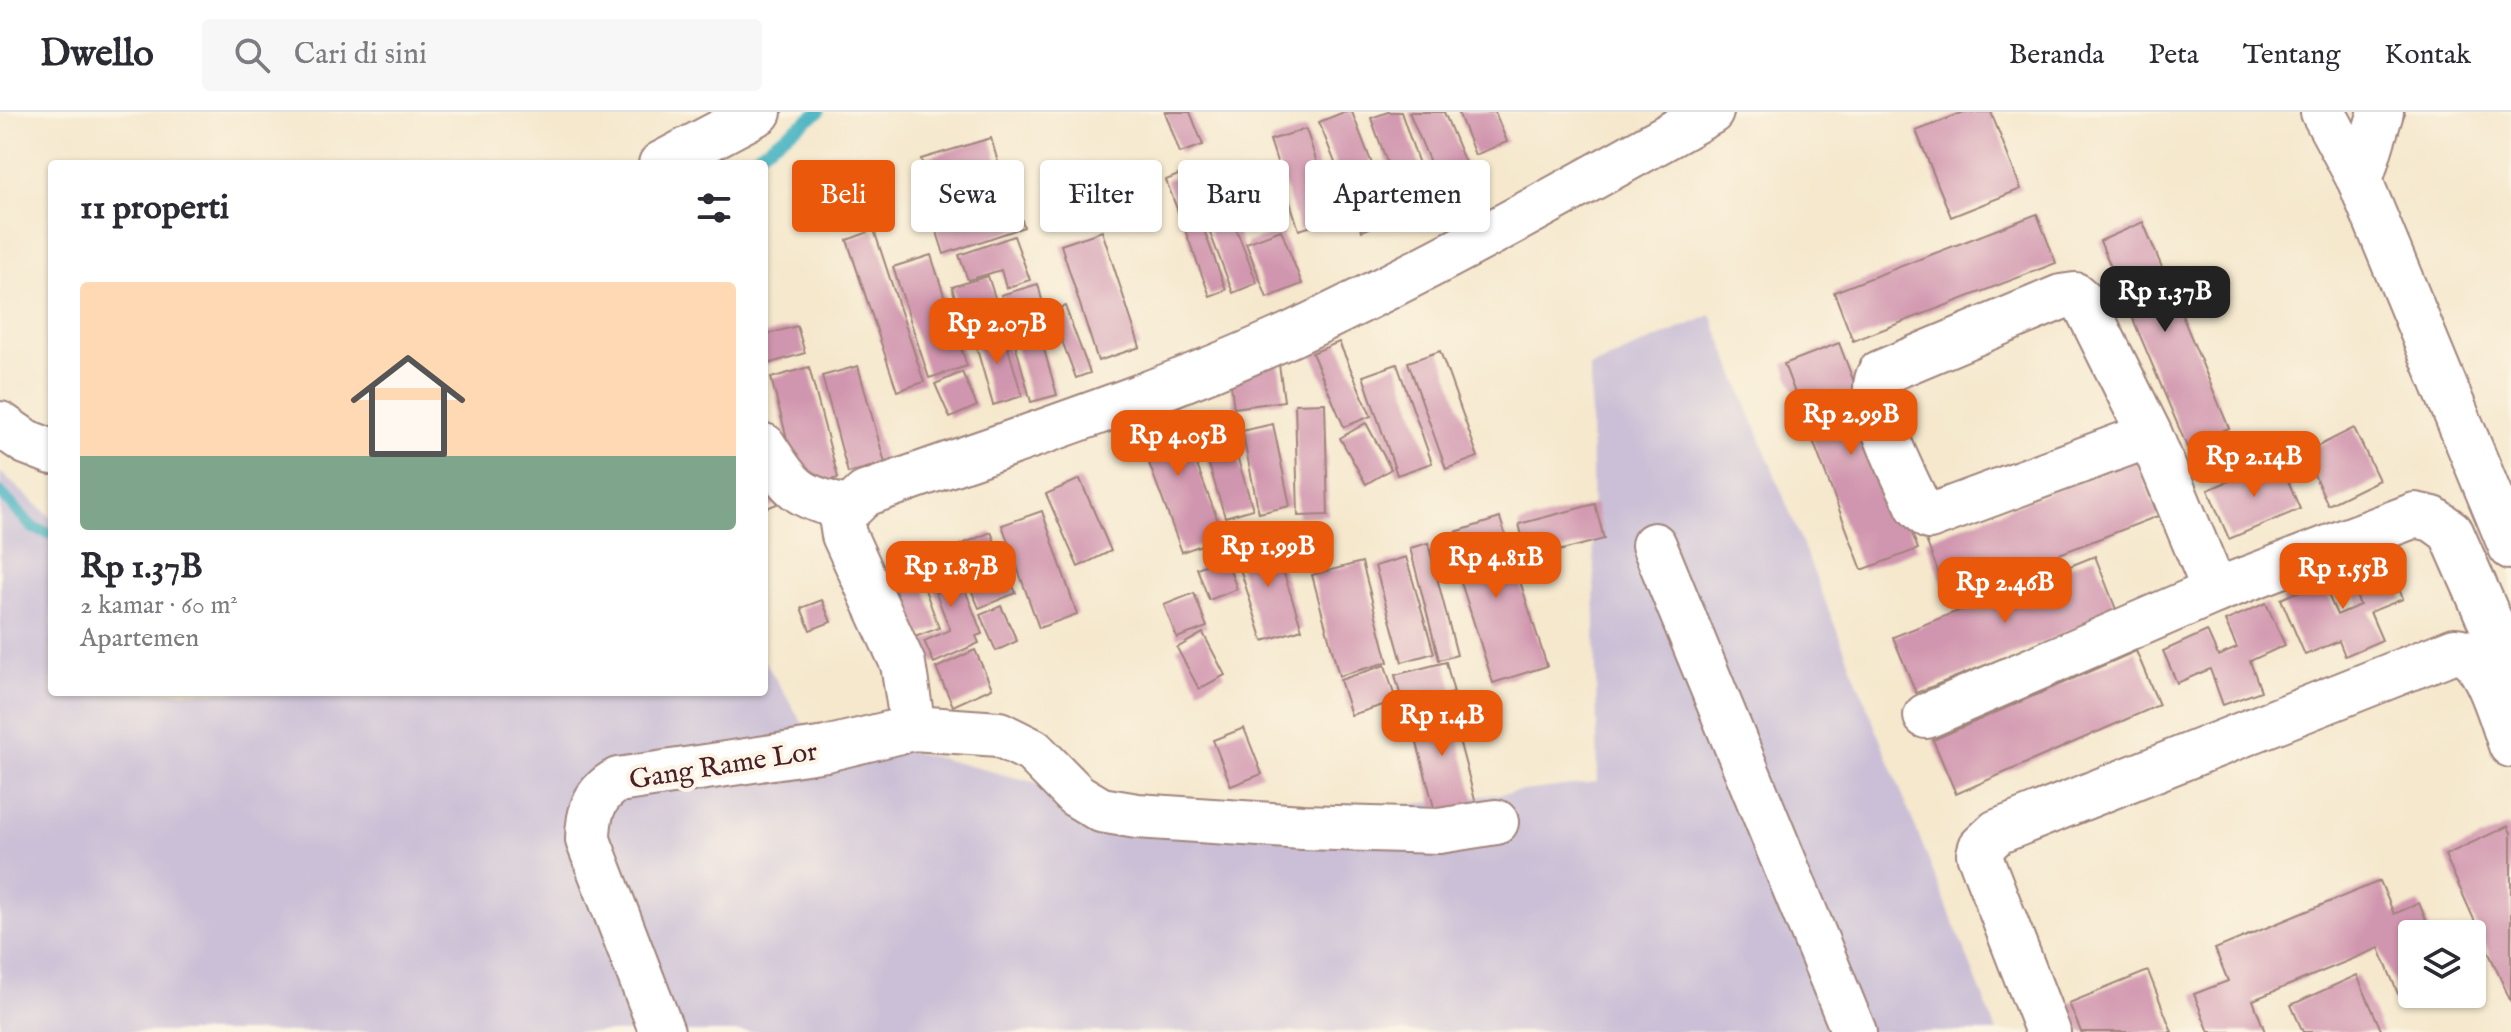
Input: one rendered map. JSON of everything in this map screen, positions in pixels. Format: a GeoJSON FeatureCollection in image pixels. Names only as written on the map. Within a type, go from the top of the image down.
{"type":"FeatureCollection","features":[{"type":"Feature","properties":{"kind":"street"},"geometry":{"type":"LineString","coordinates":[[669,160],[759,112]]}},
{"type":"Feature","properties":{"kind":"street"},"geometry":{"type":"LineString","coordinates":[[1496,822],[1439,831],[1303,827],[1137,816],[1101,810],[1076,795],[1033,751],[999,734],[913,728],[903,664],[844,535],[841,517],[846,508],[865,494],[1124,401],[1291,334],[1491,232],[1711,112]]}},
{"type":"Feature","properties":{"kind":"street"},"geometry":{"type":"LineString","coordinates":[[2323,112],[2360,181],[2511,547]]}},
{"type":"Feature","properties":{"kind":"street"},"geometry":{"type":"LineString","coordinates":[[2360,181],[2381,112]]}},
{"type":"Feature","properties":{"kind":"street"},"geometry":{"type":"LineString","coordinates":[[2150,435],[1929,517],[1918,506],[1876,406],[1874,383],[1880,373],[2061,297],[2075,295],[2085,304],[2150,435],[2215,591]]}},
{"type":"Feature","properties":{"kind":"street"},"geometry":{"type":"LineString","coordinates":[[0,424],[26,442],[48,450]]}},
{"type":"Feature","properties":{"kind":"street"},"geometry":{"type":"LineString","coordinates":[[768,452],[787,481],[804,497],[846,508]]}},
{"type":"Feature","properties":{"kind":"street"},"geometry":{"type":"LineString","coordinates":[[1926,716],[2215,591],[2415,515],[2433,519],[2451,532],[2511,669]]}},
{"type":"Feature","properties":{"kind":"street"},"geometry":{"type":"LineString","coordinates":[[1654,545],[1854,1032]]}},
{"type":"Feature","properties":{"kind":"street"},"geometry":{"type":"LineString","coordinates":[[2048,1032],[1979,854],[1997,832],[2455,650],[2466,651],[2479,663],[2511,745]]}},
{"type":"Feature","properties":{"kind":"street","name":"Gang Rame Lor"},"geometry":{"type":"LineString","coordinates":[[662,1032],[588,840],[590,811],[601,789],[618,780],[826,749],[913,728]]}},
{"type":"Feature","properties":{"kind":"shaded area"},"geometry":{"type":"Polygon","coordinates":[[[1711,315],[1997,1032],[0,1032],[0,472],[48,514],[48,696],[768,696],[768,667],[803,724],[1216,828],[1598,782],[1590,367],[1711,315]]]}},
{"type":"Feature","properties":{"kind":"building"},"geometry":{"type":"Polygon","coordinates":[[[1165,112],[1190,112],[1203,145],[1180,153],[1165,112]]]}},
{"type":"Feature","properties":{"kind":"building"},"geometry":{"type":"Polygon","coordinates":[[[1352,112],[1370,160],[1334,160],[1319,122],[1352,112]]]}},
{"type":"Feature","properties":{"kind":"building"},"geometry":{"type":"Polygon","coordinates":[[[1388,112],[1401,112],[1418,160],[1386,160],[1371,118],[1388,112]]]}},
{"type":"Feature","properties":{"kind":"building"},"geometry":{"type":"Polygon","coordinates":[[[1409,112],[1444,112],[1464,160],[1429,160],[1409,112]]]}},
{"type":"Feature","properties":{"kind":"building"},"geometry":{"type":"Polygon","coordinates":[[[1458,112],[1495,112],[1507,142],[1475,155],[1458,112]]]}},
{"type":"Feature","properties":{"kind":"building"},"geometry":{"type":"Polygon","coordinates":[[[1964,112],[1991,112],[2021,189],[1951,217],[1916,131],[1964,112]]]}},
{"type":"Feature","properties":{"kind":"building"},"geometry":{"type":"Polygon","coordinates":[[[1306,129],[1316,160],[1305,160],[1305,228],[1299,230],[1289,199],[1289,160],[1276,160],[1270,140],[1306,129]]]}},
{"type":"Feature","properties":{"kind":"building"},"geometry":{"type":"Polygon","coordinates":[[[991,138],[997,160],[921,160],[991,138]]]}},
{"type":"Feature","properties":{"kind":"building"},"geometry":{"type":"Polygon","coordinates":[[[1178,175],[1178,212],[1166,180],[1178,175]]]}},
{"type":"Feature","properties":{"kind":"building"},"geometry":{"type":"Polygon","coordinates":[[[2037,214],[2056,263],[1853,341],[1834,292],[2037,214]]]}},
{"type":"Feature","properties":{"kind":"building"},"geometry":{"type":"Polygon","coordinates":[[[2143,222],[2229,428],[2187,447],[2100,241],[2143,222]]]}},
{"type":"Feature","properties":{"kind":"building"},"geometry":{"type":"Polygon","coordinates":[[[875,232],[924,382],[897,391],[847,240],[875,232]]]}},
{"type":"Feature","properties":{"kind":"building"},"geometry":{"type":"Polygon","coordinates":[[[937,232],[1009,232],[944,254],[937,232]]]}},
{"type":"Feature","properties":{"kind":"building"},"geometry":{"type":"Polygon","coordinates":[[[1102,232],[1140,347],[1098,361],[1061,245],[1102,232]]]}},
{"type":"Feature","properties":{"kind":"building"},"geometry":{"type":"Polygon","coordinates":[[[1186,232],[1205,232],[1226,290],[1210,296],[1186,232]]]}},
{"type":"Feature","properties":{"kind":"building"},"geometry":{"type":"Polygon","coordinates":[[[1210,232],[1237,232],[1257,283],[1233,293],[1210,232]]]}},
{"type":"Feature","properties":{"kind":"building"},"geometry":{"type":"Polygon","coordinates":[[[1282,232],[1302,284],[1267,298],[1246,243],[1282,232]]]}},
{"type":"Feature","properties":{"kind":"building"},"geometry":{"type":"Polygon","coordinates":[[[1014,236],[1030,280],[1006,288],[1001,270],[968,280],[959,255],[1014,236]]]}},
{"type":"Feature","properties":{"kind":"building"},"geometry":{"type":"Polygon","coordinates":[[[931,255],[967,366],[929,378],[893,267],[931,255]]]}},
{"type":"Feature","properties":{"kind":"building"},"geometry":{"type":"Polygon","coordinates":[[[988,276],[1000,313],[963,324],[952,287],[988,276]]]}},
{"type":"Feature","properties":{"kind":"building"},"geometry":{"type":"Polygon","coordinates":[[[1038,284],[1043,304],[1006,314],[1001,295],[1038,284]]]}},
{"type":"Feature","properties":{"kind":"building"},"geometry":{"type":"Polygon","coordinates":[[[1065,306],[1090,373],[1076,378],[1051,311],[1065,306]]]}},
{"type":"Feature","properties":{"kind":"building"},"geometry":{"type":"Polygon","coordinates":[[[1035,318],[1057,395],[1031,402],[1010,325],[1035,318]]]}},
{"type":"Feature","properties":{"kind":"building"},"geometry":{"type":"Polygon","coordinates":[[[797,326],[805,353],[768,364],[768,334],[797,326]]]}},
{"type":"Feature","properties":{"kind":"building"},"geometry":{"type":"Polygon","coordinates":[[[1002,327],[1022,396],[993,405],[973,335],[1002,327]]]}},
{"type":"Feature","properties":{"kind":"building"},"geometry":{"type":"Polygon","coordinates":[[[1339,342],[1371,416],[1344,427],[1312,353],[1339,342]]]}},
{"type":"Feature","properties":{"kind":"building"},"geometry":{"type":"Polygon","coordinates":[[[1839,343],[1918,549],[1862,570],[1784,364],[1839,343]]]}},
{"type":"Feature","properties":{"kind":"building"},"geometry":{"type":"Polygon","coordinates":[[[1440,351],[1478,457],[1446,469],[1408,362],[1440,351]]]}},
{"type":"Feature","properties":{"kind":"building"},"geometry":{"type":"Polygon","coordinates":[[[1279,364],[1284,401],[1234,408],[1229,371],[1279,364]]]}},
{"type":"Feature","properties":{"kind":"building"},"geometry":{"type":"Polygon","coordinates":[[[1397,364],[1432,463],[1397,475],[1363,376],[1397,364]]]}},
{"type":"Feature","properties":{"kind":"building"},"geometry":{"type":"Polygon","coordinates":[[[858,366],[885,463],[848,473],[822,376],[858,366]]]}},
{"type":"Feature","properties":{"kind":"building"},"geometry":{"type":"Polygon","coordinates":[[[809,367],[838,478],[800,488],[771,378],[809,367]]]}},
{"type":"Feature","properties":{"kind":"building"},"geometry":{"type":"Polygon","coordinates":[[[962,372],[977,406],[950,418],[935,384],[962,372]]]}},
{"type":"Feature","properties":{"kind":"building"},"geometry":{"type":"Polygon","coordinates":[[[1325,403],[1328,515],[1298,516],[1295,404],[1325,403]]]}},
{"type":"Feature","properties":{"kind":"building"},"geometry":{"type":"Polygon","coordinates":[[[1174,404],[1224,537],[1182,552],[1133,420],[1174,404]]]}},
{"type":"Feature","properties":{"kind":"building"},"geometry":{"type":"Polygon","coordinates":[[[1223,410],[1253,509],[1225,517],[1195,419],[1223,410]]]}},
{"type":"Feature","properties":{"kind":"building"},"geometry":{"type":"Polygon","coordinates":[[[1366,423],[1391,469],[1366,484],[1340,438],[1366,423]]]}},
{"type":"Feature","properties":{"kind":"building"},"geometry":{"type":"Polygon","coordinates":[[[1273,424],[1290,506],[1259,513],[1242,431],[1273,424]]]}},
{"type":"Feature","properties":{"kind":"building"},"geometry":{"type":"Polygon","coordinates":[[[2354,428],[2379,480],[2328,505],[2304,453],[2354,428]]]}},
{"type":"Feature","properties":{"kind":"building"},"geometry":{"type":"Polygon","coordinates":[[[2136,459],[2158,516],[1948,597],[1926,540],[2136,459]]]}},
{"type":"Feature","properties":{"kind":"building"},"geometry":{"type":"Polygon","coordinates":[[[2279,459],[2300,509],[2229,539],[2208,490],[2279,459]]]}},
{"type":"Feature","properties":{"kind":"building"},"geometry":{"type":"Polygon","coordinates":[[[768,477],[777,504],[768,507],[768,477]]]}},
{"type":"Feature","properties":{"kind":"building"},"geometry":{"type":"Polygon","coordinates":[[[1080,479],[1111,551],[1078,567],[1046,494],[1080,479]]]}},
{"type":"Feature","properties":{"kind":"building"},"geometry":{"type":"Polygon","coordinates":[[[1595,504],[1604,539],[1528,559],[1519,524],[1595,504]]]}},
{"type":"Feature","properties":{"kind":"building"},"geometry":{"type":"Polygon","coordinates":[[[1042,511],[1077,614],[1039,628],[1002,525],[1042,511]]]}},
{"type":"Feature","properties":{"kind":"building"},"geometry":{"type":"Polygon","coordinates":[[[1500,518],[1547,666],[1493,683],[1446,535],[1500,518]]]}},
{"type":"Feature","properties":{"kind":"building"},"geometry":{"type":"Polygon","coordinates":[[[991,532],[1016,593],[979,608],[953,548],[991,532]]]}},
{"type":"Feature","properties":{"kind":"building"},"geometry":{"type":"Polygon","coordinates":[[[1272,537],[1302,629],[1263,641],[1234,550],[1272,537]]]}},
{"type":"Feature","properties":{"kind":"building"},"geometry":{"type":"Polygon","coordinates":[[[1428,543],[1457,655],[1439,660],[1410,548],[1428,543]]]}},
{"type":"Feature","properties":{"kind":"building"},"geometry":{"type":"Polygon","coordinates":[[[950,550],[982,634],[976,636],[979,643],[934,663],[924,641],[950,630],[923,560],[950,550]]]}},
{"type":"Feature","properties":{"kind":"building"},"geometry":{"type":"Polygon","coordinates":[[[2095,556],[2117,612],[1916,693],[1893,637],[2095,556]]]}},
{"type":"Feature","properties":{"kind":"building"},"geometry":{"type":"Polygon","coordinates":[[[1225,557],[1237,589],[1209,600],[1197,568],[1225,557]]]}},
{"type":"Feature","properties":{"kind":"building"},"geometry":{"type":"Polygon","coordinates":[[[1406,557],[1434,653],[1402,662],[1375,566],[1406,557]]]}},
{"type":"Feature","properties":{"kind":"building"},"geometry":{"type":"Polygon","coordinates":[[[2387,558],[2403,599],[2370,612],[2382,640],[2345,656],[2339,641],[2305,655],[2281,599],[2322,581],[2337,615],[2360,605],[2347,574],[2387,558]]]}},
{"type":"Feature","properties":{"kind":"building"},"geometry":{"type":"Polygon","coordinates":[[[915,562],[939,628],[912,638],[888,572],[915,562]]]}},
{"type":"Feature","properties":{"kind":"building"},"geometry":{"type":"Polygon","coordinates":[[[1362,562],[1388,662],[1339,676],[1312,575],[1362,562]]]}},
{"type":"Feature","properties":{"kind":"building"},"geometry":{"type":"Polygon","coordinates":[[[1194,593],[1207,627],[1177,638],[1164,605],[1194,593]]]}},
{"type":"Feature","properties":{"kind":"building"},"geometry":{"type":"Polygon","coordinates":[[[822,600],[831,622],[810,630],[801,608],[822,600]]]}},
{"type":"Feature","properties":{"kind":"building"},"geometry":{"type":"Polygon","coordinates":[[[2266,603],[2285,645],[2250,661],[2261,691],[2223,705],[2210,669],[2177,683],[2163,651],[2207,631],[2218,656],[2237,648],[2225,621],[2266,603]]]}},
{"type":"Feature","properties":{"kind":"building"},"geometry":{"type":"Polygon","coordinates":[[[1001,606],[1017,641],[996,651],[980,615],[1001,606]]]}},
{"type":"Feature","properties":{"kind":"building"},"geometry":{"type":"Polygon","coordinates":[[[1203,633],[1225,675],[1199,689],[1177,648],[1203,633]]]}},
{"type":"Feature","properties":{"kind":"building"},"geometry":{"type":"Polygon","coordinates":[[[975,650],[992,688],[953,706],[936,668],[975,650]]]}},
{"type":"Feature","properties":{"kind":"building"},"geometry":{"type":"Polygon","coordinates":[[[2136,651],[2159,705],[1956,794],[1933,740],[2136,651]]]}},
{"type":"Feature","properties":{"kind":"building"},"geometry":{"type":"Polygon","coordinates":[[[1446,662],[1454,693],[1403,705],[1395,675],[1446,662]]]}},
{"type":"Feature","properties":{"kind":"building"},"geometry":{"type":"Polygon","coordinates":[[[1385,665],[1396,701],[1351,715],[1340,680],[1385,665]]]}},
{"type":"Feature","properties":{"kind":"building"},"geometry":{"type":"Polygon","coordinates":[[[1449,702],[1476,804],[1436,815],[1409,713],[1449,702]]]}},
{"type":"Feature","properties":{"kind":"building"},"geometry":{"type":"Polygon","coordinates":[[[1244,728],[1262,774],[1231,786],[1213,740],[1244,728]]]}},
{"type":"Feature","properties":{"kind":"building"},"geometry":{"type":"Polygon","coordinates":[[[2508,826],[2511,833],[2511,1002],[2486,946],[2486,920],[2474,920],[2445,855],[2508,826]]]}},
{"type":"Feature","properties":{"kind":"building"},"geometry":{"type":"Polygon","coordinates":[[[2380,881],[2394,914],[2419,903],[2426,920],[2398,920],[2398,994],[2379,948],[2253,1000],[2265,1032],[2209,1032],[2194,994],[2228,981],[2215,949],[2380,881]]]}},
{"type":"Feature","properties":{"kind":"building"},"geometry":{"type":"Polygon","coordinates":[[[2148,971],[2172,1032],[2081,1032],[2069,1003],[2148,971]]]}},
{"type":"Feature","properties":{"kind":"building"},"geometry":{"type":"Polygon","coordinates":[[[2357,975],[2382,1032],[2303,1032],[2291,1005],[2357,975]]]}},
{"type":"Feature","properties":{"kind":"waterway"},"geometry":{"type":"LineString","coordinates":[[749,160],[819,112]]}},
{"type":"Feature","properties":{"kind":"waterway"},"geometry":{"type":"LineString","coordinates":[[0,492],[33,528],[48,533]]}}]}
